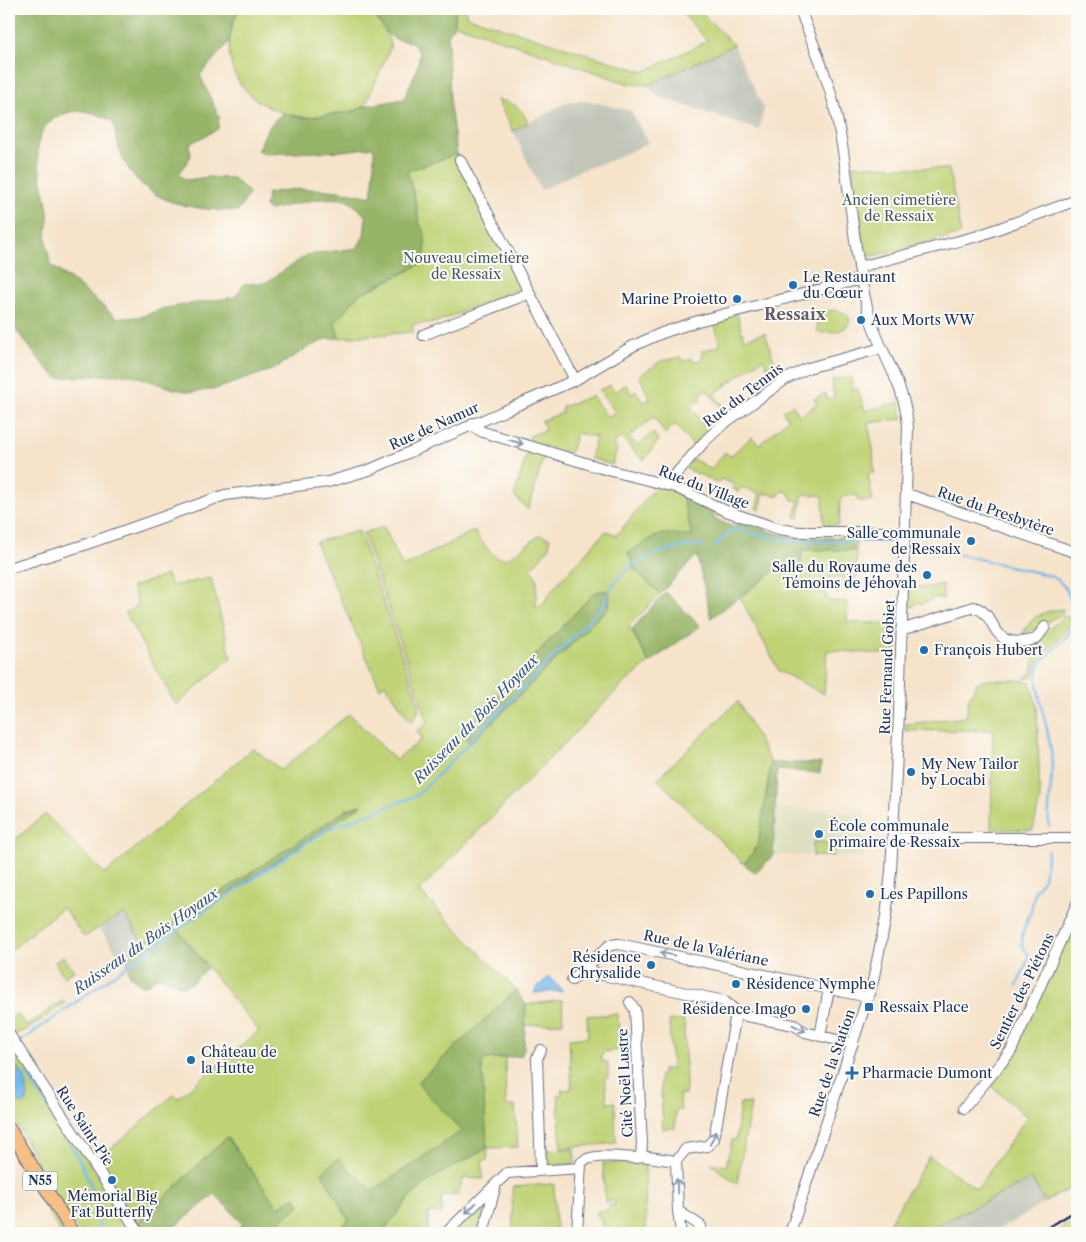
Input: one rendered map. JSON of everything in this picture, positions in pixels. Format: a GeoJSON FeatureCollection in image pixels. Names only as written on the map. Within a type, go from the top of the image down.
{"type":"FeatureCollection","features":[{"type":"Feature","properties":{"kind":"main road","name":"N55"},"geometry":{"type":"LineString","coordinates":[[9,1128],[73,1233]]}},
{"type":"Feature","properties":{"kind":"street","name":"Rue Fernand Gobiet"},"geometry":{"type":"LineString","coordinates":[[800,9],[831,95],[844,161],[867,309],[882,348],[899,382],[907,408],[905,532],[893,838]]}},
{"type":"Feature","properties":{"kind":"street"},"geometry":{"type":"LineString","coordinates":[[460,160],[575,380]]}},
{"type":"Feature","properties":{"kind":"street"},"geometry":{"type":"LineString","coordinates":[[859,267],[978,236],[1077,200]]}},
{"type":"Feature","properties":{"kind":"street","name":"Rue de Namur"},"geometry":{"type":"LineString","coordinates":[[9,568],[81,546],[225,495],[302,486],[354,475],[575,380],[633,346],[662,333],[698,321],[861,279]]}},
{"type":"Feature","properties":{"kind":"street"},"geometry":{"type":"LineString","coordinates":[[424,335],[530,293]]}},
{"type":"Feature","properties":{"kind":"street","name":"Rue du Tennis"},"geometry":{"type":"LineString","coordinates":[[663,484],[722,425],[786,379],[808,368],[882,348]]}},
{"type":"Feature","properties":{"kind":"street","name":"Rue du Village"},"geometry":{"type":"LineString","coordinates":[[473,423],[477,429],[485,433],[608,470],[663,484],[726,510],[780,529],[799,532],[905,532]]}},
{"type":"Feature","properties":{"kind":"street","name":"Rue du Presbytère"},"geometry":{"type":"LineString","coordinates":[[906,494],[1077,553]]}},
{"type":"Feature","properties":{"kind":"street"},"geometry":{"type":"LineString","coordinates":[[901,630],[974,608],[983,612],[998,634],[1007,640],[1036,639],[1045,628]]}},
{"type":"Feature","properties":{"kind":"street"},"geometry":{"type":"LineString","coordinates":[[893,838],[1077,838]]}},
{"type":"Feature","properties":{"kind":"street","name":"Rue de la Station"},"geometry":{"type":"LineString","coordinates":[[790,1233],[853,1044],[881,948],[886,917],[893,838]]}},
{"type":"Feature","properties":{"kind":"street","name":"Sentier des Piétons"},"geometry":{"type":"LineString","coordinates":[[964,1108],[1011,1051],[1077,904]]}},
{"type":"Feature","properties":{"kind":"street","name":"Rue de la Valériane"},"geometry":{"type":"LineString","coordinates":[[572,980],[610,945],[619,944],[868,997]]}},
{"type":"Feature","properties":{"kind":"street"},"geometry":{"type":"LineString","coordinates":[[587,968],[598,974],[724,1001],[738,1013],[794,1025],[806,1032],[853,1044]]}},
{"type":"Feature","properties":{"kind":"street"},"geometry":{"type":"LineString","coordinates":[[820,1036],[829,989]]}},
{"type":"Feature","properties":{"kind":"street","name":"Cité Noël Lustre"},"geometry":{"type":"LineString","coordinates":[[446,1233],[507,1173],[580,1168],[582,1161],[588,1157],[636,1158],[641,1156],[635,1010],[630,1002]]}},
{"type":"Feature","properties":{"kind":"street"},"geometry":{"type":"LineString","coordinates":[[681,1233],[676,1161],[686,1149],[707,1146],[714,1139],[735,1019],[738,1013]]}},
{"type":"Feature","properties":{"kind":"street","name":"Rue Saint-Pie"},"geometry":{"type":"LineString","coordinates":[[9,1034],[138,1233]]}},
{"type":"Feature","properties":{"kind":"street"},"geometry":{"type":"LineString","coordinates":[[541,1050],[537,1058],[541,1170]]}},
{"type":"Feature","properties":{"kind":"street"},"geometry":{"type":"LineString","coordinates":[[641,1156],[676,1161]]}},
{"type":"Feature","properties":{"kind":"street"},"geometry":{"type":"LineString","coordinates":[[577,1233],[580,1168]]}},
{"type":"Feature","properties":{"kind":"street"},"geometry":{"type":"LineString","coordinates":[[483,1233],[496,1183]]}},
{"type":"Feature","properties":{"kind":"street"},"geometry":{"type":"LineString","coordinates":[[678,1211],[701,1226],[700,1233]]}},
{"type":"Feature","properties":{"kind":"shaded area"},"geometry":{"type":"Polygon","coordinates":[[[734,45],[764,109],[759,130],[657,96],[648,85],[734,45]]]}},
{"type":"Feature","properties":{"kind":"shaded area"},"geometry":{"type":"Polygon","coordinates":[[[569,101],[589,101],[631,111],[648,143],[607,162],[581,170],[541,190],[513,131],[569,101]]]}},
{"type":"Feature","properties":{"kind":"shaded area","name":"École communale primaire de Ressaix"},"geometry":{"type":"Polygon","coordinates":[[[774,808],[864,813],[864,857],[773,855],[774,808]]]}},
{"type":"Feature","properties":{"kind":"shaded area"},"geometry":{"type":"Polygon","coordinates":[[[124,913],[143,943],[126,956],[119,956],[100,929],[124,913]]]}},
{"type":"Feature","properties":{"kind":"shaded area"},"geometry":{"type":"Polygon","coordinates":[[[1032,1178],[1045,1202],[991,1233],[920,1233],[1032,1178]]]}},
{"type":"Feature","properties":{"kind":"green space"},"geometry":{"type":"Polygon","coordinates":[[[9,9],[239,9],[233,21],[229,42],[200,75],[219,117],[218,129],[189,144],[191,156],[179,174],[186,180],[208,177],[233,178],[250,193],[238,211],[204,209],[172,202],[158,196],[145,187],[133,175],[123,159],[113,122],[102,116],[85,111],[67,113],[52,120],[43,130],[39,142],[38,155],[48,212],[46,238],[51,265],[117,318],[140,317],[165,308],[235,297],[244,284],[265,283],[307,255],[357,248],[364,236],[366,217],[348,201],[332,198],[270,210],[265,207],[268,193],[282,191],[332,190],[371,197],[374,173],[374,147],[343,151],[266,154],[258,150],[268,128],[282,113],[304,118],[355,111],[365,106],[404,99],[417,69],[420,54],[412,42],[401,41],[388,34],[373,14],[366,9],[455,9],[455,24],[448,35],[450,106],[457,154],[407,171],[419,220],[425,236],[423,263],[358,295],[335,323],[339,338],[326,339],[307,348],[274,369],[216,389],[192,392],[174,389],[129,374],[57,378],[42,363],[9,321],[9,9]]]}},
{"type":"Feature","properties":{"kind":"green space"},"geometry":{"type":"Polygon","coordinates":[[[239,9],[366,9],[370,12],[382,25],[391,46],[365,106],[338,115],[310,117],[284,113],[260,102],[242,86],[232,65],[230,39],[239,9]]]}},
{"type":"Feature","properties":{"kind":"green space"},"geometry":{"type":"Polygon","coordinates":[[[455,9],[466,9],[466,16],[644,72],[707,41],[679,9],[698,9],[734,45],[648,85],[629,84],[455,24],[455,9]]]}},
{"type":"Feature","properties":{"kind":"green space"},"geometry":{"type":"Polygon","coordinates":[[[497,100],[513,104],[523,113],[528,123],[513,131],[497,100]]]}},
{"type":"Feature","properties":{"kind":"green space","name":"Nouveau cimetière de Ressaix"},"geometry":{"type":"Polygon","coordinates":[[[457,154],[459,164],[525,287],[437,322],[413,324],[413,332],[339,338],[335,323],[358,295],[409,271],[425,257],[423,246],[425,237],[418,219],[417,205],[407,171],[457,154]]]}},
{"type":"Feature","properties":{"kind":"green space","name":"Ancien cimetière de Ressaix"},"geometry":{"type":"Polygon","coordinates":[[[852,165],[949,169],[961,234],[868,257],[865,254],[852,165]]]}},
{"type":"Feature","properties":{"kind":"green space"},"geometry":{"type":"Polygon","coordinates":[[[819,311],[841,311],[850,320],[848,325],[841,330],[818,333],[816,313],[819,311]]]}},
{"type":"Feature","properties":{"kind":"green space"},"geometry":{"type":"Polygon","coordinates":[[[737,314],[744,339],[765,333],[778,372],[772,373],[762,359],[714,394],[722,405],[720,406],[706,389],[700,395],[700,400],[690,406],[709,431],[694,447],[675,424],[665,434],[654,417],[629,437],[637,446],[653,433],[659,440],[644,460],[632,450],[622,437],[613,443],[617,450],[612,465],[590,458],[596,437],[577,433],[571,451],[567,453],[531,443],[529,436],[546,430],[541,421],[562,413],[562,407],[592,396],[607,417],[615,412],[599,390],[610,385],[616,392],[626,384],[631,394],[636,391],[643,402],[650,399],[639,376],[661,361],[681,357],[683,361],[692,358],[693,361],[702,360],[702,351],[720,346],[714,320],[737,314]]]}},
{"type":"Feature","properties":{"kind":"green space"},"geometry":{"type":"Polygon","coordinates":[[[851,377],[853,390],[858,389],[865,411],[900,402],[902,419],[868,423],[873,448],[874,473],[868,474],[873,501],[858,501],[857,495],[844,496],[840,500],[839,525],[824,525],[823,496],[803,494],[799,518],[795,517],[799,501],[792,500],[788,492],[782,491],[779,496],[764,493],[760,510],[756,508],[760,494],[742,487],[736,492],[737,490],[733,489],[734,484],[721,479],[718,483],[685,468],[693,459],[711,469],[725,452],[730,456],[752,437],[759,445],[788,419],[783,411],[793,405],[800,416],[817,404],[814,399],[826,393],[827,400],[834,398],[832,380],[851,377]]]}},
{"type":"Feature","properties":{"kind":"green space"},"geometry":{"type":"Polygon","coordinates":[[[528,450],[544,455],[528,510],[514,496],[528,450]]]}},
{"type":"Feature","properties":{"kind":"green space"},"geometry":{"type":"Polygon","coordinates":[[[657,485],[682,495],[693,537],[634,569],[660,594],[629,626],[649,663],[622,685],[419,891],[516,990],[417,1083],[462,1131],[372,1191],[338,1158],[323,1173],[349,1221],[331,1233],[265,1233],[300,1205],[296,1197],[278,1207],[227,1137],[137,1224],[96,1161],[174,1095],[178,1098],[259,1031],[175,927],[360,805],[348,809],[143,943],[124,913],[84,937],[63,907],[9,952],[9,845],[45,814],[105,874],[253,748],[281,770],[349,714],[396,760],[422,739],[417,731],[428,723],[363,533],[384,527],[403,567],[471,532],[475,532],[485,546],[500,558],[512,555],[541,535],[550,538],[549,548],[531,568],[537,579],[536,607],[542,605],[555,586],[606,531],[617,535],[657,485]],[[595,592],[461,733],[471,743],[609,607],[595,592]]]}},
{"type":"Feature","properties":{"kind":"green space"},"geometry":{"type":"Polygon","coordinates":[[[682,495],[717,510],[713,518],[735,528],[739,520],[769,531],[796,537],[856,536],[856,550],[802,550],[801,568],[777,569],[711,618],[697,555],[660,594],[634,569],[628,552],[652,538],[665,534],[692,537],[682,495]]]}},
{"type":"Feature","properties":{"kind":"green space"},"geometry":{"type":"Polygon","coordinates":[[[359,531],[419,705],[418,712],[411,722],[385,684],[380,688],[315,542],[359,531]]]}},
{"type":"Feature","properties":{"kind":"green space"},"geometry":{"type":"Polygon","coordinates":[[[802,550],[856,550],[857,578],[822,578],[828,601],[848,602],[847,622],[897,624],[896,655],[827,650],[824,694],[779,671],[740,597],[777,569],[801,568],[802,550]]]}},
{"type":"Feature","properties":{"kind":"green space"},"geometry":{"type":"Polygon","coordinates":[[[167,575],[171,586],[211,578],[231,658],[176,705],[125,613],[138,605],[132,587],[167,575]]]}},
{"type":"Feature","properties":{"kind":"green space"},"geometry":{"type":"Polygon","coordinates":[[[909,583],[915,584],[916,587],[943,585],[943,599],[934,597],[923,604],[918,602],[914,606],[909,607],[909,583]]]}},
{"type":"Feature","properties":{"kind":"green space"},"geometry":{"type":"Polygon","coordinates":[[[610,590],[609,607],[471,743],[461,734],[595,592],[610,590]]]}},
{"type":"Feature","properties":{"kind":"green space"},"geometry":{"type":"Polygon","coordinates":[[[666,592],[700,626],[649,663],[632,629],[666,592]]]}},
{"type":"Feature","properties":{"kind":"green space"},"geometry":{"type":"Polygon","coordinates":[[[1063,609],[1062,614],[1022,635],[1030,623],[1038,616],[1043,613],[1063,609]]]}},
{"type":"Feature","properties":{"kind":"green space"},"geometry":{"type":"Polygon","coordinates":[[[1063,616],[1071,618],[1068,627],[1039,660],[1033,678],[1024,678],[1032,673],[1035,644],[1063,616]]]}},
{"type":"Feature","properties":{"kind":"green space"},"geometry":{"type":"Polygon","coordinates":[[[985,680],[1030,682],[1037,706],[1040,799],[1033,830],[991,829],[993,730],[905,731],[906,724],[966,717],[969,699],[977,683],[985,680]]]}},
{"type":"Feature","properties":{"kind":"green space"},"geometry":{"type":"Polygon","coordinates":[[[738,701],[771,763],[758,845],[744,864],[657,779],[738,701]]]}},
{"type":"Feature","properties":{"kind":"green space"},"geometry":{"type":"Polygon","coordinates":[[[771,763],[821,763],[820,773],[777,770],[773,855],[756,873],[744,864],[758,845],[771,763]]]}},
{"type":"Feature","properties":{"kind":"green space"},"geometry":{"type":"Polygon","coordinates":[[[362,805],[176,927],[208,967],[192,983],[182,986],[157,976],[149,984],[141,985],[130,976],[126,956],[143,943],[348,809],[362,805]]]}},
{"type":"Feature","properties":{"kind":"green space"},"geometry":{"type":"Polygon","coordinates":[[[813,842],[833,843],[833,856],[813,856],[813,842]]]}},
{"type":"Feature","properties":{"kind":"green space"},"geometry":{"type":"Polygon","coordinates":[[[1077,909],[1077,1185],[1045,1202],[1032,1179],[920,1233],[912,1233],[890,1222],[929,1156],[977,1189],[1027,1117],[988,1083],[1042,987],[1046,985],[1077,909]]]}},
{"type":"Feature","properties":{"kind":"green space"},"geometry":{"type":"Polygon","coordinates":[[[63,956],[74,971],[64,977],[55,962],[63,956]]]}},
{"type":"Feature","properties":{"kind":"green space"},"geometry":{"type":"Polygon","coordinates":[[[516,990],[526,1005],[524,1049],[521,1056],[486,1059],[482,1064],[487,1148],[433,1178],[410,1197],[383,1231],[384,1233],[331,1233],[349,1221],[322,1173],[338,1158],[372,1191],[462,1131],[417,1083],[516,990]]]}},
{"type":"Feature","properties":{"kind":"green space"},"geometry":{"type":"Polygon","coordinates":[[[63,1000],[65,1003],[27,1030],[14,1034],[9,1028],[9,1019],[17,1014],[27,1026],[63,1000]]]}},
{"type":"Feature","properties":{"kind":"green space"},"geometry":{"type":"Polygon","coordinates":[[[562,1000],[563,1023],[524,1025],[526,1005],[562,1000]]]}},
{"type":"Feature","properties":{"kind":"green space"},"geometry":{"type":"Polygon","coordinates":[[[618,1014],[620,1050],[602,1052],[602,1062],[608,1062],[608,1077],[605,1077],[607,1103],[615,1102],[616,1143],[561,1148],[558,1095],[562,1095],[561,1090],[572,1089],[569,1039],[588,1037],[587,1016],[618,1014]]]}},
{"type":"Feature","properties":{"kind":"green space"},"geometry":{"type":"Polygon","coordinates":[[[669,1020],[684,1021],[686,1087],[685,1094],[679,1095],[681,1110],[676,1110],[675,1128],[663,1129],[660,1075],[662,1075],[662,1070],[672,1069],[669,1020]]]}},
{"type":"Feature","properties":{"kind":"green space"},"geometry":{"type":"Polygon","coordinates":[[[14,1047],[135,1233],[80,1233],[48,1184],[9,1108],[9,1050],[14,1047]]]}},
{"type":"Feature","properties":{"kind":"green space"},"geometry":{"type":"Polygon","coordinates":[[[505,1058],[506,1106],[515,1106],[518,1147],[488,1148],[487,1160],[482,1161],[483,1179],[464,1178],[457,1195],[442,1196],[442,1213],[428,1213],[428,1230],[411,1231],[410,1233],[384,1233],[383,1231],[410,1197],[433,1178],[487,1148],[482,1064],[486,1059],[505,1058]]]}},
{"type":"Feature","properties":{"kind":"green space"},"geometry":{"type":"Polygon","coordinates":[[[740,1103],[751,1104],[737,1184],[710,1163],[726,1166],[732,1140],[736,1140],[740,1103]]]}},
{"type":"Feature","properties":{"kind":"green space"},"geometry":{"type":"Polygon","coordinates":[[[227,1137],[278,1207],[296,1197],[300,1205],[265,1233],[231,1233],[243,1224],[215,1194],[167,1233],[143,1233],[137,1224],[227,1137]]]}},
{"type":"Feature","properties":{"kind":"green space"},"geometry":{"type":"Polygon","coordinates":[[[9,1143],[67,1233],[61,1233],[9,1149],[9,1143]]]}},
{"type":"Feature","properties":{"kind":"green space"},"geometry":{"type":"Polygon","coordinates":[[[574,1149],[575,1164],[544,1166],[543,1150],[574,1149]]]}},
{"type":"Feature","properties":{"kind":"green space"},"geometry":{"type":"Polygon","coordinates":[[[603,1163],[640,1163],[645,1167],[646,1233],[602,1233],[601,1218],[597,1217],[597,1211],[609,1210],[609,1205],[615,1205],[615,1201],[605,1202],[603,1163]]]}},
{"type":"Feature","properties":{"kind":"green space"},"geometry":{"type":"Polygon","coordinates":[[[554,1184],[556,1233],[500,1233],[500,1231],[513,1230],[512,1187],[554,1184]]]}},
{"type":"Feature","properties":{"kind":"green space"},"geometry":{"type":"Polygon","coordinates":[[[489,1192],[480,1233],[449,1233],[489,1192]]]}},
{"type":"Feature","properties":{"kind":"green space"},"geometry":{"type":"Polygon","coordinates":[[[1077,1218],[1077,1233],[1055,1233],[1077,1218]]]}},
{"type":"Feature","properties":{"kind":"water"},"geometry":{"type":"Polygon","coordinates":[[[549,977],[563,991],[534,993],[538,986],[549,977]]]}},
{"type":"Feature","properties":{"kind":"water"},"geometry":{"type":"Polygon","coordinates":[[[13,1064],[21,1071],[27,1086],[27,1102],[21,1104],[16,1101],[9,1087],[9,1065],[13,1064]]]}},
{"type":"Feature","properties":{"kind":"waterway"},"geometry":{"type":"LineString","coordinates":[[715,546],[733,529],[789,541],[899,542]]}},
{"type":"Feature","properties":{"kind":"waterway","name":"Ruisseau du Bois Hoyaux"},"geometry":{"type":"LineString","coordinates":[[912,543],[1051,576],[1062,583],[1068,593],[1074,616],[1072,627],[1067,636],[1039,666],[1037,676],[1038,693],[1050,742],[1052,760],[1049,826]]}},
{"type":"Feature","properties":{"kind":"waterway","name":"Ruisseau du Bois Hoyaux"},"geometry":{"type":"LineString","coordinates":[[21,1041],[189,922],[326,830],[418,795],[604,605],[618,578],[629,568],[642,560],[672,549],[702,545]]}},
{"type":"Feature","properties":{"kind":"waterway"},"geometry":{"type":"LineString","coordinates":[[1017,986],[1028,959],[1028,954],[1022,945],[1023,931],[1031,911],[1035,890],[1044,879],[1048,850]]}},
{"type":"Feature","properties":{"kind":"waterway"},"geometry":{"type":"LineString","coordinates":[[26,1073],[62,1129],[86,1173],[94,1194],[98,1215],[98,1233]]}},
{"type":"Feature","properties":{"kind":"railway"},"geometry":{"type":"LineString","coordinates":[[1039,1233],[1077,1210]]}},
{"type":"Feature","properties":{"kind":"place","name":"Le Restaurant du Cœur"},"geometry":{"type":"Point","coordinates":[793,285]}},
{"type":"Feature","properties":{"kind":"place","name":"Marine Proietto"},"geometry":{"type":"Point","coordinates":[737,299]}},
{"type":"Feature","properties":{"kind":"place","name":"Aux Morts WW"},"geometry":{"type":"Point","coordinates":[861,320]}},
{"type":"Feature","properties":{"kind":"place","name":"Salle communale de Ressaix"},"geometry":{"type":"Point","coordinates":[971,541]}},
{"type":"Feature","properties":{"kind":"place","name":"Salle du Royaume des Témoins de Jéhovah"},"geometry":{"type":"Point","coordinates":[927,575]}},
{"type":"Feature","properties":{"kind":"place","name":"François Hubert"},"geometry":{"type":"Point","coordinates":[924,650]}},
{"type":"Feature","properties":{"kind":"place","name":"My New Tailor by Locabi"},"geometry":{"type":"Point","coordinates":[911,772]}},
{"type":"Feature","properties":{"kind":"place","name":"École communale primaire de Ressaix"},"geometry":{"type":"Point","coordinates":[819,834]}},
{"type":"Feature","properties":{"kind":"place","name":"Les Papillons"},"geometry":{"type":"Point","coordinates":[870,894]}},
{"type":"Feature","properties":{"kind":"place","name":"Résidence Chrysalide"},"geometry":{"type":"Point","coordinates":[651,965]}},
{"type":"Feature","properties":{"kind":"place","name":"Résidence Nymphe"},"geometry":{"type":"Point","coordinates":[736,984]}},
{"type":"Feature","properties":{"kind":"place","name":"Ressaix Place"},"geometry":{"type":"Point","coordinates":[869,1007]}},
{"type":"Feature","properties":{"kind":"place","name":"Résidence Imago"},"geometry":{"type":"Point","coordinates":[806,1009]}},
{"type":"Feature","properties":{"kind":"place","name":"Château de la Hutte"},"geometry":{"type":"Point","coordinates":[191,1060]}},
{"type":"Feature","properties":{"kind":"place","name":"Pharmacie Dumont"},"geometry":{"type":"Point","coordinates":[852,1073]}},
{"type":"Feature","properties":{"kind":"place","name":"Mémorial Big Fat Butterfly"},"geometry":{"type":"Point","coordinates":[112,1180]}},
{"type":"Feature","properties":{"kind":"district","name":"Ressaix"},"geometry":{"type":"Point","coordinates":[795,314]}}]}
